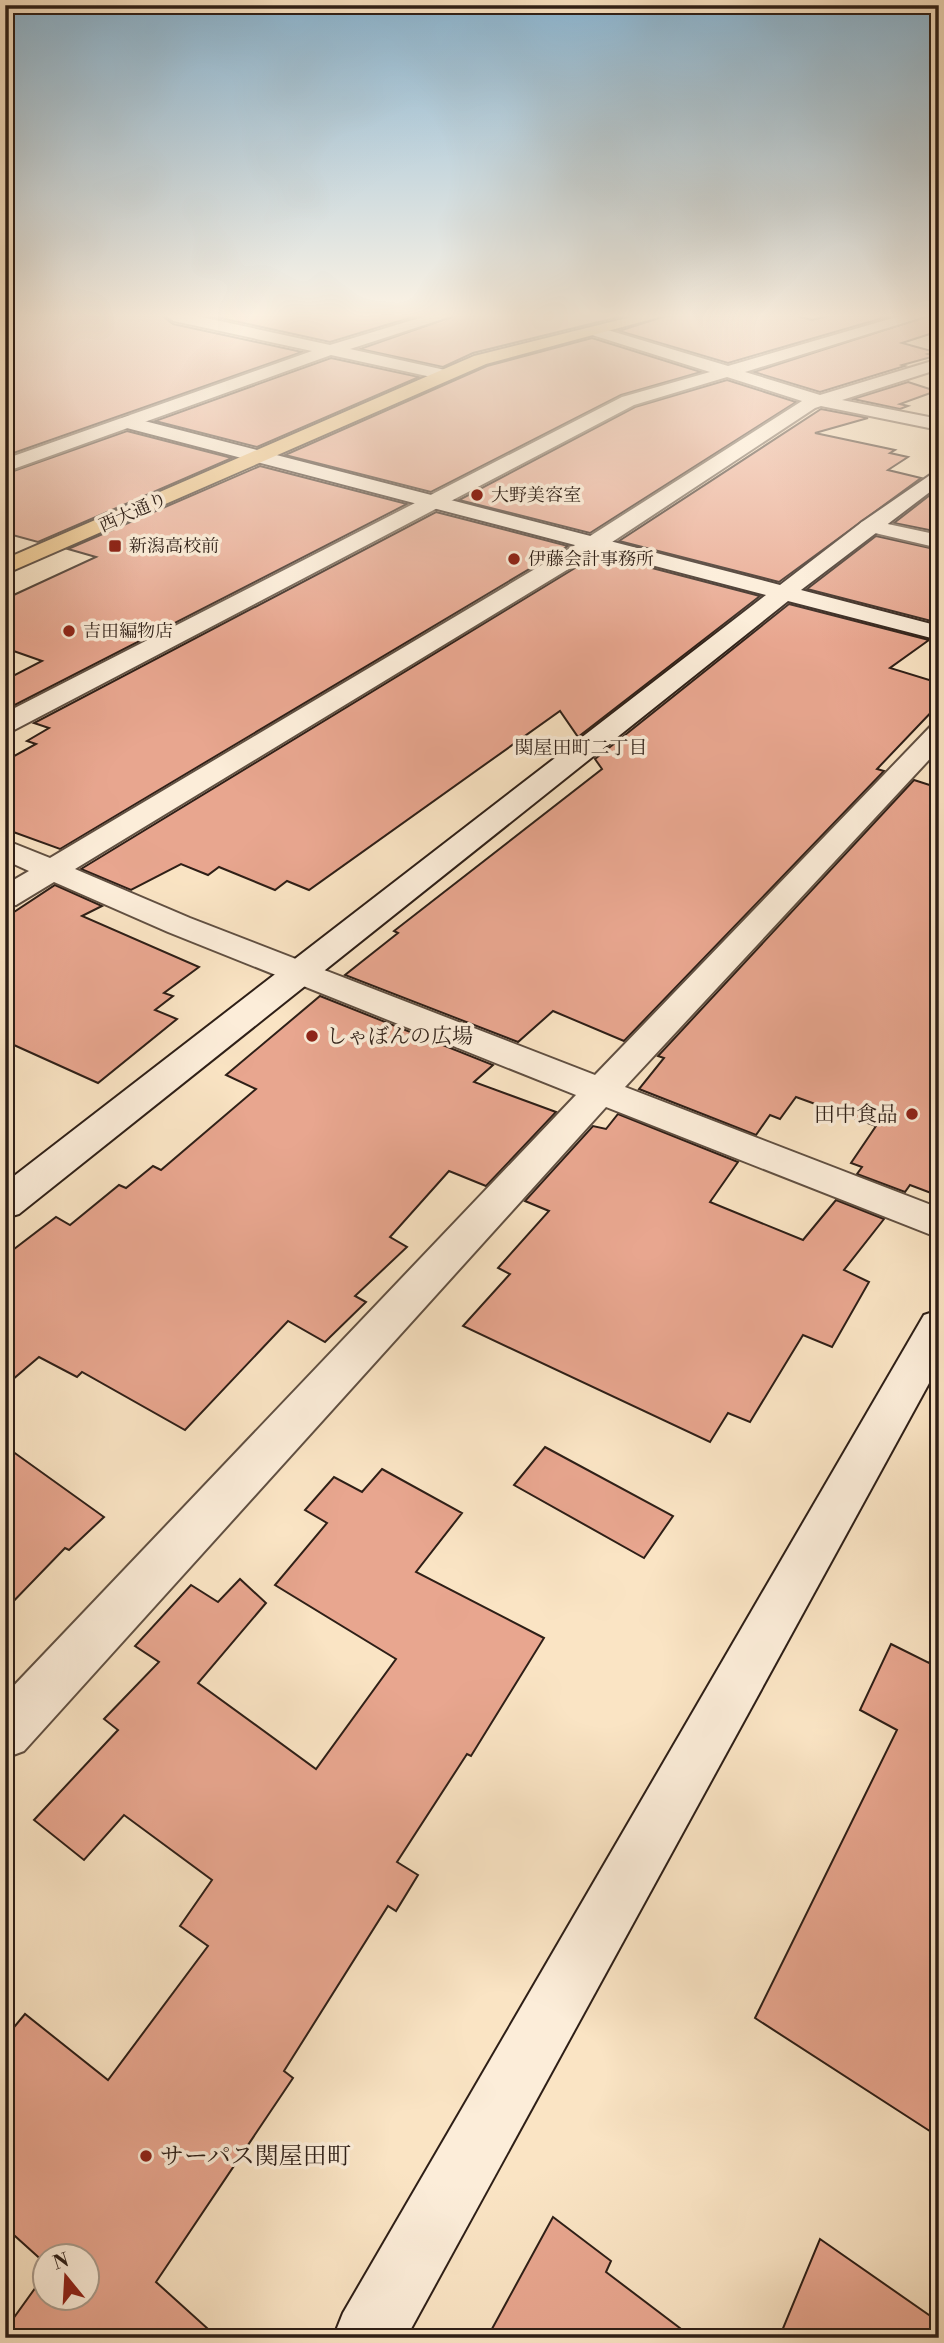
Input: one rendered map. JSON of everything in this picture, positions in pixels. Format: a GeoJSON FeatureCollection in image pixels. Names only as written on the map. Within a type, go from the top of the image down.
{"type":"FeatureCollection","features":[{"type":"Feature","properties":{"kind":"highway","name":"西大通り"},"geometry":{"type":"LineString","coordinates":[[5,568],[330,425]]}},
{"type":"Feature","properties":{"kind":"street"},"geometry":{"type":"LineString","coordinates":[[5,466],[122,425]]}},
{"type":"Feature","properties":{"kind":"street"},"geometry":{"type":"LineString","coordinates":[[138,425],[939,633]]}},
{"type":"Feature","properties":{"kind":"street"},"geometry":{"type":"LineString","coordinates":[[5,724],[582,425]]}},
{"type":"Feature","properties":{"kind":"street"},"geometry":{"type":"LineString","coordinates":[[5,898],[595,543],[776,425]]}},
{"type":"Feature","properties":{"kind":"street"},"geometry":{"type":"LineString","coordinates":[[5,1204],[869,526],[939,475]]}},
{"type":"Feature","properties":{"kind":"street"},"geometry":{"type":"LineString","coordinates":[[869,526],[939,542]]}},
{"type":"Feature","properties":{"kind":"street"},"geometry":{"type":"LineString","coordinates":[[5,1733],[419,1289],[600,1089],[939,733]]}},
{"type":"Feature","properties":{"kind":"street"},"geometry":{"type":"LineString","coordinates":[[5,849],[179,925],[939,1224]]}},
{"type":"Feature","properties":{"kind":"street"},"geometry":{"type":"LineString","coordinates":[[368,2338],[939,1326]]}},
{"type":"Feature","properties":{"kind":"building"},"geometry":{"type":"Polygon","coordinates":[[[5,425],[93,425],[5,456],[5,425]]]}},
{"type":"Feature","properties":{"kind":"building"},"geometry":{"type":"Polygon","coordinates":[[[172,425],[307,425],[257,447],[172,425]]]}},
{"type":"Feature","properties":{"kind":"building"},"geometry":{"type":"Polygon","coordinates":[[[352,425],[562,425],[431,492],[285,455],[352,425]]]}},
{"type":"Feature","properties":{"kind":"building"},"geometry":{"type":"Polygon","coordinates":[[[600,425],[759,425],[590,533],[459,500],[600,425]]]}},
{"type":"Feature","properties":{"kind":"building"},"geometry":{"type":"Polygon","coordinates":[[[796,425],[842,425],[815,433],[895,450],[890,453],[908,457],[888,470],[921,478],[779,582],[619,541],[796,425]]]}},
{"type":"Feature","properties":{"kind":"building"},"geometry":{"type":"Polygon","coordinates":[[[127,431],[232,458],[38,542],[5,533],[5,474],[127,431]]]}},
{"type":"Feature","properties":{"kind":"building"},"geometry":{"type":"Polygon","coordinates":[[[260,466],[407,504],[5,710],[5,680],[42,661],[5,648],[5,599],[96,557],[68,549],[260,466]]]}},
{"type":"Feature","properties":{"kind":"building"},"geometry":{"type":"Polygon","coordinates":[[[939,488],[939,532],[894,523],[939,488]]]}},
{"type":"Feature","properties":{"kind":"building"},"geometry":{"type":"Polygon","coordinates":[[[436,512],[568,546],[60,849],[5,829],[5,761],[36,744],[27,741],[49,728],[34,723],[436,512]]]}},
{"type":"Feature","properties":{"kind":"building"},"geometry":{"type":"Polygon","coordinates":[[[876,536],[939,550],[939,623],[807,589],[876,536]]]}},
{"type":"Feature","properties":{"kind":"building"},"geometry":{"type":"Polygon","coordinates":[[[598,554],[760,596],[578,737],[560,711],[309,890],[287,881],[275,890],[219,867],[208,875],[181,864],[131,890],[81,869],[598,554]]]}},
{"type":"Feature","properties":{"kind":"building"},"geometry":{"type":"Polygon","coordinates":[[[789,604],[929,640],[890,668],[939,683],[939,704],[877,769],[884,771],[624,1041],[553,1011],[518,1042],[345,975],[398,933],[394,931],[602,769],[595,759],[789,604]]]}},
{"type":"Feature","properties":{"kind":"building"},"geometry":{"type":"Polygon","coordinates":[[[914,780],[939,788],[939,1196],[910,1185],[905,1192],[857,1174],[862,1167],[851,1163],[876,1126],[796,1097],[780,1119],[770,1115],[756,1135],[639,1089],[664,1058],[658,1056],[914,780]]]}},
{"type":"Feature","properties":{"kind":"building"},"geometry":{"type":"Polygon","coordinates":[[[55,885],[102,906],[82,916],[199,967],[164,993],[173,996],[155,1010],[177,1019],[98,1083],[5,1041],[5,918],[55,885]]]}},
{"type":"Feature","properties":{"kind":"building"},"geometry":{"type":"Polygon","coordinates":[[[320,996],[493,1065],[474,1082],[556,1112],[486,1186],[449,1171],[390,1237],[407,1247],[355,1296],[366,1302],[325,1342],[288,1321],[185,1430],[82,1372],[77,1377],[39,1357],[5,1386],[5,1256],[56,1217],[70,1225],[119,1185],[126,1188],[153,1166],[161,1170],[256,1089],[226,1075],[320,996]]]}},
{"type":"Feature","properties":{"kind":"building"},"geometry":{"type":"Polygon","coordinates":[[[618,1114],[738,1162],[710,1202],[803,1240],[836,1200],[884,1219],[844,1270],[869,1282],[832,1347],[803,1335],[750,1422],[728,1413],[710,1442],[463,1326],[510,1274],[498,1268],[549,1211],[525,1201],[593,1126],[606,1129],[618,1114]]]}},
{"type":"Feature","properties":{"kind":"building"},"geometry":{"type":"Polygon","coordinates":[[[5,1446],[104,1517],[69,1550],[65,1548],[5,1610],[5,1446]]]}},
{"type":"Feature","properties":{"kind":"building"},"geometry":{"type":"Polygon","coordinates":[[[545,1447],[673,1516],[644,1558],[514,1485],[545,1447]]]}},
{"type":"Feature","properties":{"kind":"building"},"geometry":{"type":"Polygon","coordinates":[[[382,1469],[462,1513],[416,1572],[544,1638],[471,1756],[467,1754],[397,1862],[418,1875],[396,1911],[388,1906],[284,2071],[293,2078],[156,2282],[218,2338],[5,2338],[5,2330],[32,2292],[32,2312],[102,2312],[102,2242],[32,2242],[32,2251],[5,2227],[5,2038],[25,2014],[108,2080],[208,1946],[180,1926],[212,1880],[124,1815],[84,1860],[34,1820],[118,1730],[104,1719],[159,1662],[135,1646],[191,1585],[218,1602],[240,1579],[266,1603],[198,1683],[316,1769],[396,1659],[275,1585],[327,1523],[305,1510],[334,1477],[362,1492],[382,1469]]]}},
{"type":"Feature","properties":{"kind":"building"},"geometry":{"type":"Polygon","coordinates":[[[891,1644],[929,1663],[939,1644],[939,2137],[755,2018],[897,1730],[860,1710],[891,1644]]]}},
{"type":"Feature","properties":{"kind":"building"},"geometry":{"type":"Polygon","coordinates":[[[553,2217],[611,2261],[606,2272],[693,2338],[487,2338],[553,2217]]]}},
{"type":"Feature","properties":{"kind":"building"},"geometry":{"type":"Polygon","coordinates":[[[820,2239],[939,2322],[939,2338],[779,2338],[820,2239]]]}},
{"type":"Feature","properties":{"kind":"place","name":"大野美容室"},"geometry":{"type":"Point","coordinates":[477,495]}},
{"type":"Feature","properties":{"kind":"place","name":"新潟高校前"},"geometry":{"type":"Point","coordinates":[115,546]}},
{"type":"Feature","properties":{"kind":"place","name":"伊藤会計事務所"},"geometry":{"type":"Point","coordinates":[514,559]}},
{"type":"Feature","properties":{"kind":"place","name":"吉田編物店"},"geometry":{"type":"Point","coordinates":[69,631]}},
{"type":"Feature","properties":{"kind":"place","name":"しゃぼんの広場"},"geometry":{"type":"Point","coordinates":[312,1036]}},
{"type":"Feature","properties":{"kind":"place","name":"田中食品"},"geometry":{"type":"Point","coordinates":[912,1114]}},
{"type":"Feature","properties":{"kind":"place","name":"サーパス関屋田町"},"geometry":{"type":"Point","coordinates":[146,2156]}},
{"type":"Feature","properties":{"kind":"district","name":"関屋田町二丁目"},"geometry":{"type":"Point","coordinates":[581,747]}}]}
